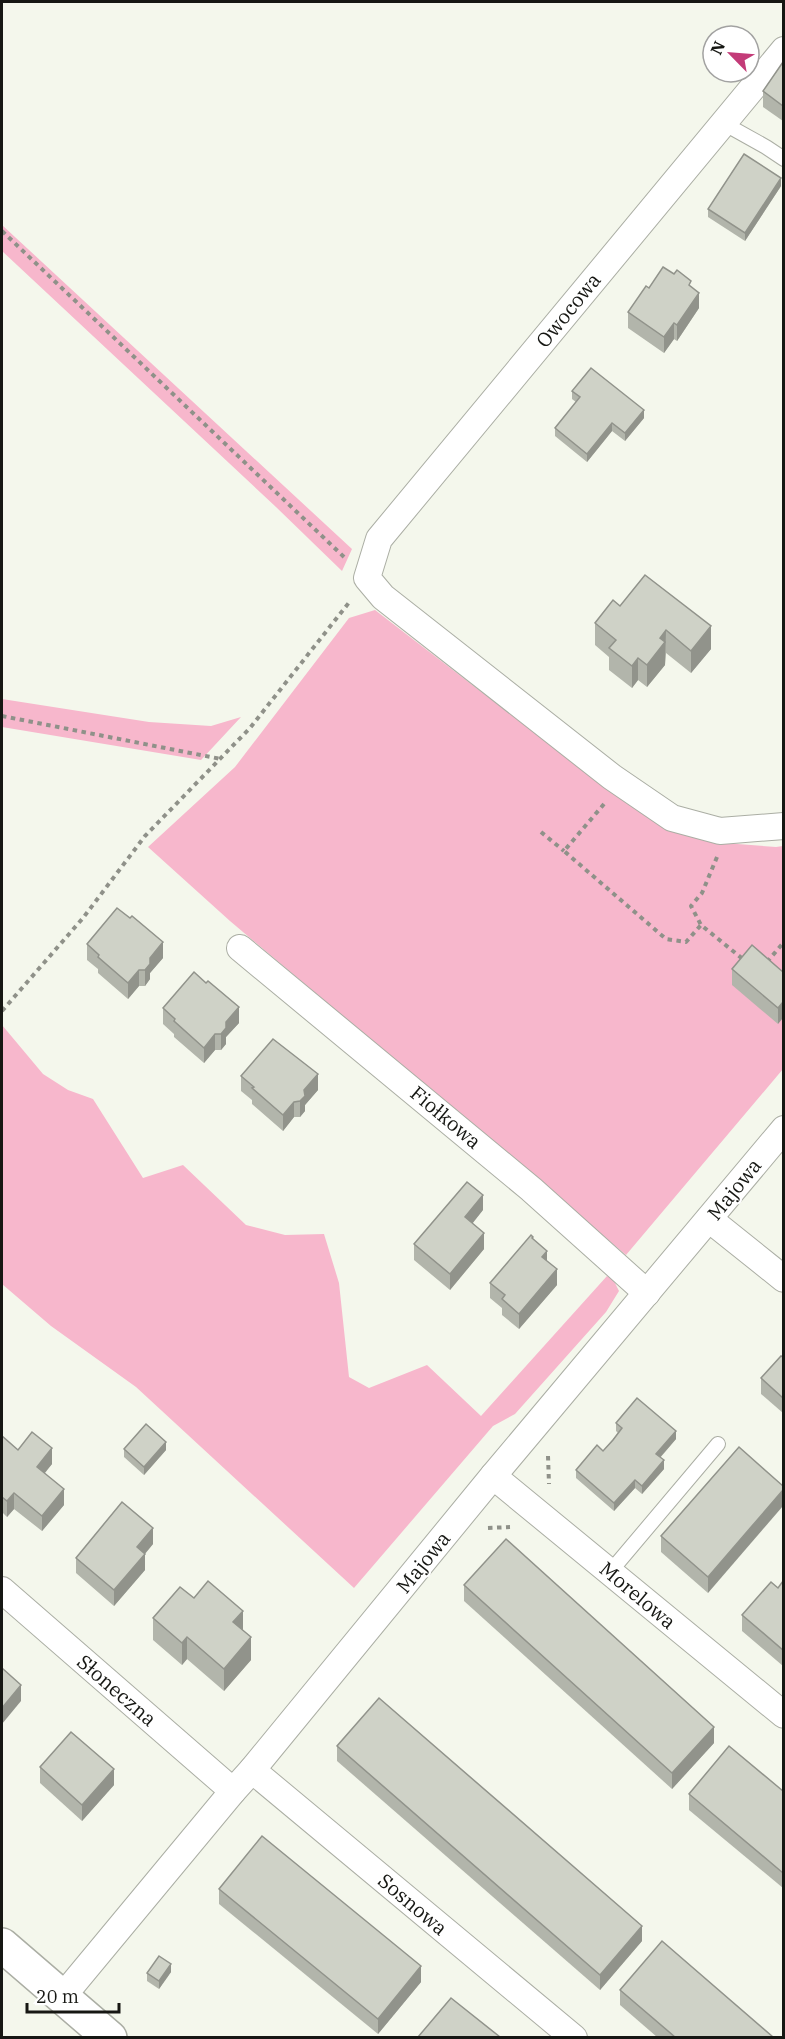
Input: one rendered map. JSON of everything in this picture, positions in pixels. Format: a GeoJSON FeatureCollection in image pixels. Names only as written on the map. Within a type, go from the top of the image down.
{"type":"FeatureCollection","features":[{"type":"Feature","properties":{"kind":"street","name":"Owocowa"},"geometry":{"type":"LineString","coordinates":[[367,578],[379,539],[783,50]]}},
{"type":"Feature","properties":{"kind":"street"},"geometry":{"type":"LineString","coordinates":[[367,578],[383,597],[621,784],[672,818],[720,831],[783,826]]}},
{"type":"Feature","properties":{"kind":"street","name":"Fiołkowa"},"geometry":{"type":"LineString","coordinates":[[240,948],[531,1189],[647,1293]]}},
{"type":"Feature","properties":{"kind":"street","name":"Majowa"},"geometry":{"type":"LineString","coordinates":[[63,1996],[783,1129]]}},
{"type":"Feature","properties":{"kind":"street"},"geometry":{"type":"LineString","coordinates":[[710,1219],[783,1279]]}},
{"type":"Feature","properties":{"kind":"street","name":"Morelowa"},"geometry":{"type":"LineString","coordinates":[[493,1476],[783,1715]]}},
{"type":"Feature","properties":{"kind":"street","name":"Słoneczna"},"geometry":{"type":"LineString","coordinates":[[2,1590],[233,1791]]}},
{"type":"Feature","properties":{"kind":"street","name":"Sosnowa"},"geometry":{"type":"LineString","coordinates":[[252,1770],[574,2037]]}},
{"type":"Feature","properties":{"kind":"street"},"geometry":{"type":"LineString","coordinates":[[2,1945],[111,2037]]}},
{"type":"Feature","properties":{"kind":"lane"},"geometry":{"type":"LineString","coordinates":[[723,123],[783,159]]}},
{"type":"Feature","properties":{"kind":"lane"},"geometry":{"type":"LineString","coordinates":[[610,1572],[718,1444]]}},
{"type":"Feature","properties":{"kind":"path"},"geometry":{"type":"LineString","coordinates":[[2,231],[367,578],[250,728],[145,837],[83,918],[2,1011]]}},
{"type":"Feature","properties":{"kind":"path"},"geometry":{"type":"LineString","coordinates":[[2,716],[221,759]]}},
{"type":"Feature","properties":{"kind":"path"},"geometry":{"type":"LineString","coordinates":[[564,851],[621,784]]}},
{"type":"Feature","properties":{"kind":"path"},"geometry":{"type":"LineString","coordinates":[[541,832],[666,939],[686,942],[700,925]]}},
{"type":"Feature","properties":{"kind":"path"},"geometry":{"type":"LineString","coordinates":[[721,848],[702,893],[691,906],[700,925],[744,960],[751,951]]}},
{"type":"Feature","properties":{"kind":"path"},"geometry":{"type":"LineString","coordinates":[[758,957],[766,963],[783,942]]}},
{"type":"Feature","properties":{"kind":"shaded area"},"geometry":{"type":"Polygon","coordinates":[[[2,225],[352,549],[342,571],[2,251],[2,225]]]}},
{"type":"Feature","properties":{"kind":"shaded area"},"geometry":{"type":"Polygon","coordinates":[[[375,610],[597,781],[648,814],[711,842],[783,846],[783,1069],[626,1255],[230,921],[148,847],[235,767],[349,618],[375,610]]]}},
{"type":"Feature","properties":{"kind":"shaded area"},"geometry":{"type":"Polygon","coordinates":[[[2,699],[149,722],[211,726],[241,717],[201,760],[2,727],[2,699]]]}},
{"type":"Feature","properties":{"kind":"shaded area"},"geometry":{"type":"Polygon","coordinates":[[[2,1025],[43,1074],[68,1090],[93,1099],[143,1178],[183,1165],[246,1225],[285,1235],[324,1234],[339,1283],[349,1377],[369,1388],[427,1365],[481,1416],[607,1276],[613,1279],[619,1291],[606,1312],[515,1414],[493,1426],[354,1588],[136,1387],[51,1326],[2,1284],[2,1025]]]}},
{"type":"Feature","properties":{"kind":"building"},"geometry":{"type":"Polygon","coordinates":[[[783,62],[783,106],[763,91],[783,62]]]}},
{"type":"Feature","properties":{"kind":"building"},"geometry":{"type":"Polygon","coordinates":[[[744,154],[781,178],[745,233],[708,209],[744,154]]]}},
{"type":"Feature","properties":{"kind":"building"},"geometry":{"type":"Polygon","coordinates":[[[663,267],[674,274],[677,270],[691,281],[689,285],[699,293],[677,325],[674,323],[664,337],[628,312],[646,286],[649,288],[663,267]]]}},
{"type":"Feature","properties":{"kind":"building"},"geometry":{"type":"Polygon","coordinates":[[[591,368],[644,410],[625,433],[612,423],[587,454],[555,428],[580,397],[572,391],[591,368]]]}},
{"type":"Feature","properties":{"kind":"building"},"geometry":{"type":"Polygon","coordinates":[[[645,575],[711,626],[691,651],[666,630],[660,638],[665,642],[647,665],[638,658],[632,666],[609,648],[616,640],[595,623],[613,600],[620,606],[645,575]]]}},
{"type":"Feature","properties":{"kind":"building"},"geometry":{"type":"Polygon","coordinates":[[[117,908],[130,918],[132,916],[163,942],[150,958],[150,964],[145,970],[139,970],[128,983],[98,957],[99,955],[87,944],[117,908]]]}},
{"type":"Feature","properties":{"kind":"building"},"geometry":{"type":"Polygon","coordinates":[[[752,945],[783,972],[783,1002],[778,1008],[732,969],[752,945]]]}},
{"type":"Feature","properties":{"kind":"building"},"geometry":{"type":"Polygon","coordinates":[[[194,972],[239,1007],[226,1022],[226,1028],[221,1034],[215,1034],[204,1048],[163,1008],[194,972]]]}},
{"type":"Feature","properties":{"kind":"building"},"geometry":{"type":"Polygon","coordinates":[[[273,1039],[318,1074],[304,1090],[305,1096],[300,1101],[294,1102],[283,1115],[241,1076],[273,1039]]]}},
{"type":"Feature","properties":{"kind":"building"},"geometry":{"type":"Polygon","coordinates":[[[467,1182],[483,1195],[465,1217],[484,1233],[450,1274],[414,1244],[467,1182]]]}},
{"type":"Feature","properties":{"kind":"building"},"geometry":{"type":"Polygon","coordinates":[[[531,1235],[547,1251],[542,1257],[557,1269],[519,1314],[502,1299],[505,1295],[490,1283],[531,1235]]]}},
{"type":"Feature","properties":{"kind":"building"},"geometry":{"type":"Polygon","coordinates":[[[781,1356],[783,1357],[783,1398],[761,1378],[781,1356]]]}},
{"type":"Feature","properties":{"kind":"building"},"geometry":{"type":"Polygon","coordinates":[[[637,1398],[676,1431],[656,1454],[664,1460],[642,1486],[635,1480],[614,1503],[576,1470],[597,1445],[603,1451],[613,1440],[622,1428],[616,1423],[637,1398]]]}},
{"type":"Feature","properties":{"kind":"building"},"geometry":{"type":"Polygon","coordinates":[[[146,1424],[166,1442],[144,1467],[124,1449],[146,1424]]]}},
{"type":"Feature","properties":{"kind":"building"},"geometry":{"type":"Polygon","coordinates":[[[32,1432],[52,1448],[37,1467],[64,1489],[42,1516],[14,1493],[7,1501],[2,1497],[2,1436],[18,1450],[32,1432]]]}},
{"type":"Feature","properties":{"kind":"building"},"geometry":{"type":"Polygon","coordinates":[[[739,1447],[783,1486],[783,1490],[708,1577],[661,1536],[739,1447]]]}},
{"type":"Feature","properties":{"kind":"building"},"geometry":{"type":"Polygon","coordinates":[[[122,1502],[153,1528],[137,1547],[145,1554],[114,1590],[76,1558],[122,1502]]]}},
{"type":"Feature","properties":{"kind":"building"},"geometry":{"type":"Polygon","coordinates":[[[506,1539],[714,1727],[672,1773],[464,1585],[506,1539]]]}},
{"type":"Feature","properties":{"kind":"building"},"geometry":{"type":"Polygon","coordinates":[[[208,1581],[243,1611],[233,1622],[251,1637],[224,1669],[187,1637],[182,1643],[153,1618],[180,1587],[194,1598],[208,1581]]]}},
{"type":"Feature","properties":{"kind":"building"},"geometry":{"type":"Polygon","coordinates":[[[783,1581],[783,1650],[742,1615],[771,1582],[778,1588],[783,1581]]]}},
{"type":"Feature","properties":{"kind":"building"},"geometry":{"type":"Polygon","coordinates":[[[2,1668],[21,1685],[2,1708],[2,1668]]]}},
{"type":"Feature","properties":{"kind":"building"},"geometry":{"type":"Polygon","coordinates":[[[379,1698],[642,1926],[600,1975],[337,1746],[379,1698]]]}},
{"type":"Feature","properties":{"kind":"building"},"geometry":{"type":"Polygon","coordinates":[[[71,1732],[114,1769],[82,1805],[40,1767],[71,1732]]]}},
{"type":"Feature","properties":{"kind":"building"},"geometry":{"type":"Polygon","coordinates":[[[729,1746],[783,1791],[783,1873],[689,1794],[729,1746]]]}},
{"type":"Feature","properties":{"kind":"building"},"geometry":{"type":"Polygon","coordinates":[[[262,1836],[421,1966],[378,2019],[219,1889],[262,1836]]]}},
{"type":"Feature","properties":{"kind":"building"},"geometry":{"type":"Polygon","coordinates":[[[662,1941],[773,2037],[675,2037],[620,1990],[662,1941]]]}},
{"type":"Feature","properties":{"kind":"building"},"geometry":{"type":"Polygon","coordinates":[[[159,1956],[171,1964],[159,1981],[147,1973],[159,1956]]]}},
{"type":"Feature","properties":{"kind":"building"},"geometry":{"type":"Polygon","coordinates":[[[451,1998],[500,2037],[418,2037],[451,1998]]]}}]}
